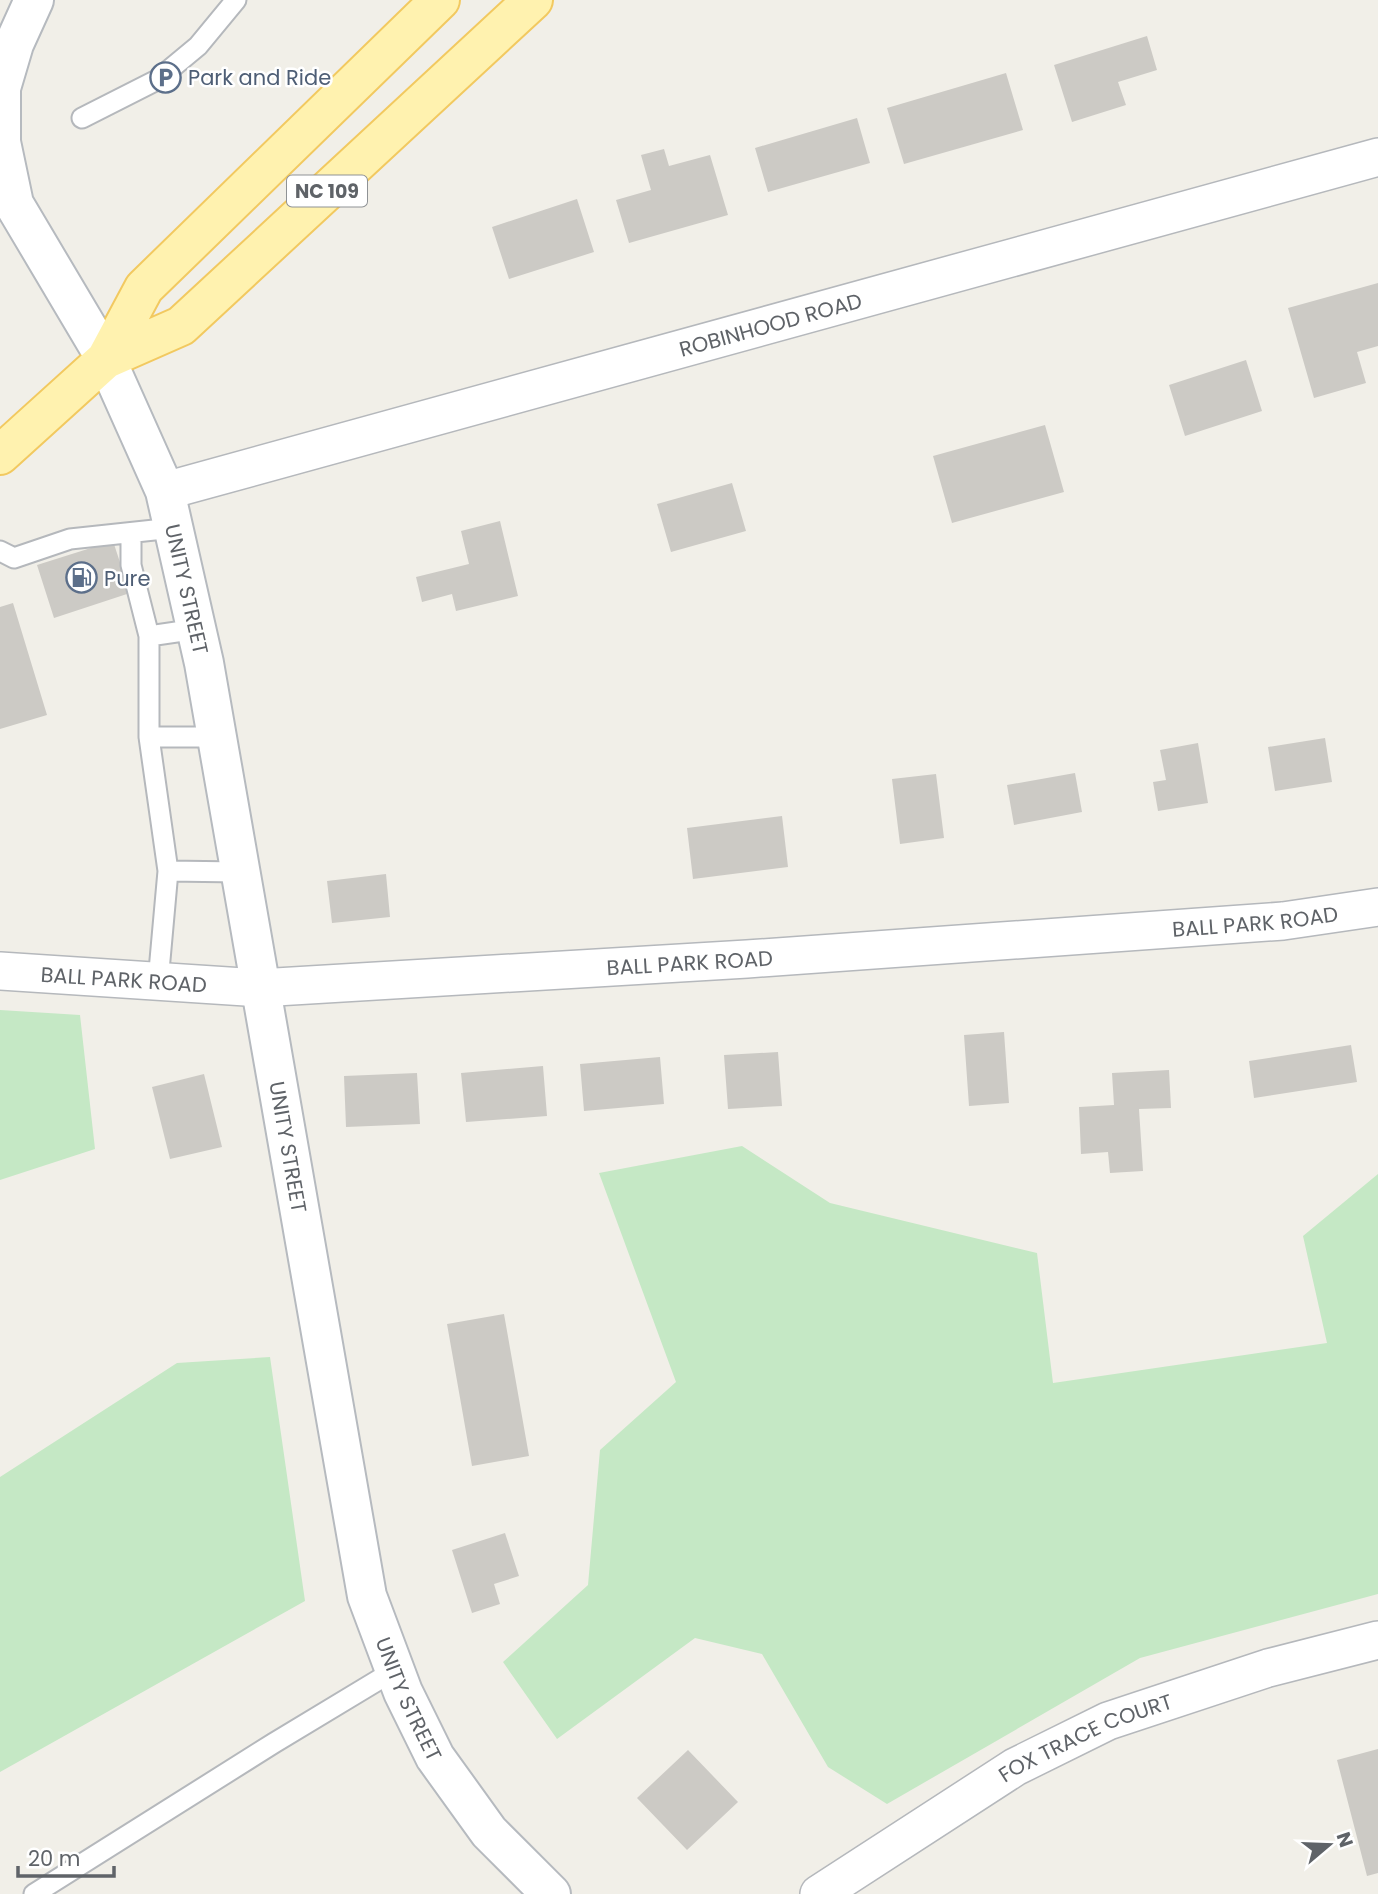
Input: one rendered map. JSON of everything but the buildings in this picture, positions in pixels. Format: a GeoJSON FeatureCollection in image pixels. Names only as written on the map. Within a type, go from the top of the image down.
{"type":"FeatureCollection","features":[{"type":"Feature","properties":{"kind":"main road","name":"NC 109"},"geometry":{"type":"LineString","coordinates":[[106,359],[144,288],[440,0]]}},
{"type":"Feature","properties":{"kind":"main road","name":"NC 109"},"geometry":{"type":"LineString","coordinates":[[0,455],[106,359],[181,326],[533,0]]}},
{"type":"Feature","properties":{"kind":"street","name":"UNITY STREET"},"geometry":{"type":"LineString","coordinates":[[34,0],[14,44],[1,88],[1,142],[15,204],[106,359],[165,491],[197,629],[217,737],[367,1596],[403,1692],[435,1758],[489,1832],[551,1894]]}},
{"type":"Feature","properties":{"kind":"street","name":"ROBINHOOD ROAD"},"geometry":{"type":"LineString","coordinates":[[165,491],[1378,157]]}},
{"type":"Feature","properties":{"kind":"street","name":"BALL PARK ROAD"},"geometry":{"type":"LineString","coordinates":[[0,971],[260,988],[747,959],[1270,922],[1378,908]]}},
{"type":"Feature","properties":{"kind":"street","name":"FOX TRACE COURT"},"geometry":{"type":"LineString","coordinates":[[819,1894],[1015,1767],[1108,1721],[1268,1668],[1378,1640]]}},
{"type":"Feature","properties":{"kind":"lane"},"geometry":{"type":"LineString","coordinates":[[82,118],[156,80],[198,46],[236,0]]}},
{"type":"Feature","properties":{"kind":"lane"},"geometry":{"type":"LineString","coordinates":[[0,551],[14,558],[70,539],[173,528]]}},
{"type":"Feature","properties":{"kind":"lane"},"geometry":{"type":"LineString","coordinates":[[131,533],[131,565],[149,636],[149,737],[168,871],[158,982]]}},
{"type":"Feature","properties":{"kind":"lane"},"geometry":{"type":"LineString","coordinates":[[149,636],[197,629]]}},
{"type":"Feature","properties":{"kind":"lane"},"geometry":{"type":"LineString","coordinates":[[149,737],[217,737]]}},
{"type":"Feature","properties":{"kind":"lane"},"geometry":{"type":"LineString","coordinates":[[168,871],[240,872]]}},
{"type":"Feature","properties":{"kind":"lane"},"geometry":{"type":"LineString","coordinates":[[34,1894],[395,1670]]}},
{"type":"Feature","properties":{"kind":"green space"},"geometry":{"type":"Polygon","coordinates":[[[0,1010],[80,1015],[95,1149],[0,1180],[0,1010]]]}},
{"type":"Feature","properties":{"kind":"green space"},"geometry":{"type":"Polygon","coordinates":[[[742,1146],[830,1203],[1037,1253],[1053,1383],[1327,1343],[1303,1236],[1378,1174],[1378,1594],[1140,1658],[887,1804],[828,1767],[762,1654],[695,1638],[557,1739],[503,1662],[588,1585],[600,1450],[676,1382],[599,1173],[742,1146]]]}},
{"type":"Feature","properties":{"kind":"green space"},"geometry":{"type":"Polygon","coordinates":[[[270,1357],[305,1601],[0,1772],[0,1477],[177,1363],[270,1357]]]}},
{"type":"Feature","properties":{"kind":"place","name":"Park and Ride"},"geometry":{"type":"Point","coordinates":[165,77]}},
{"type":"Feature","properties":{"kind":"place","name":"Pure"},"geometry":{"type":"Point","coordinates":[81,578]}}]}
